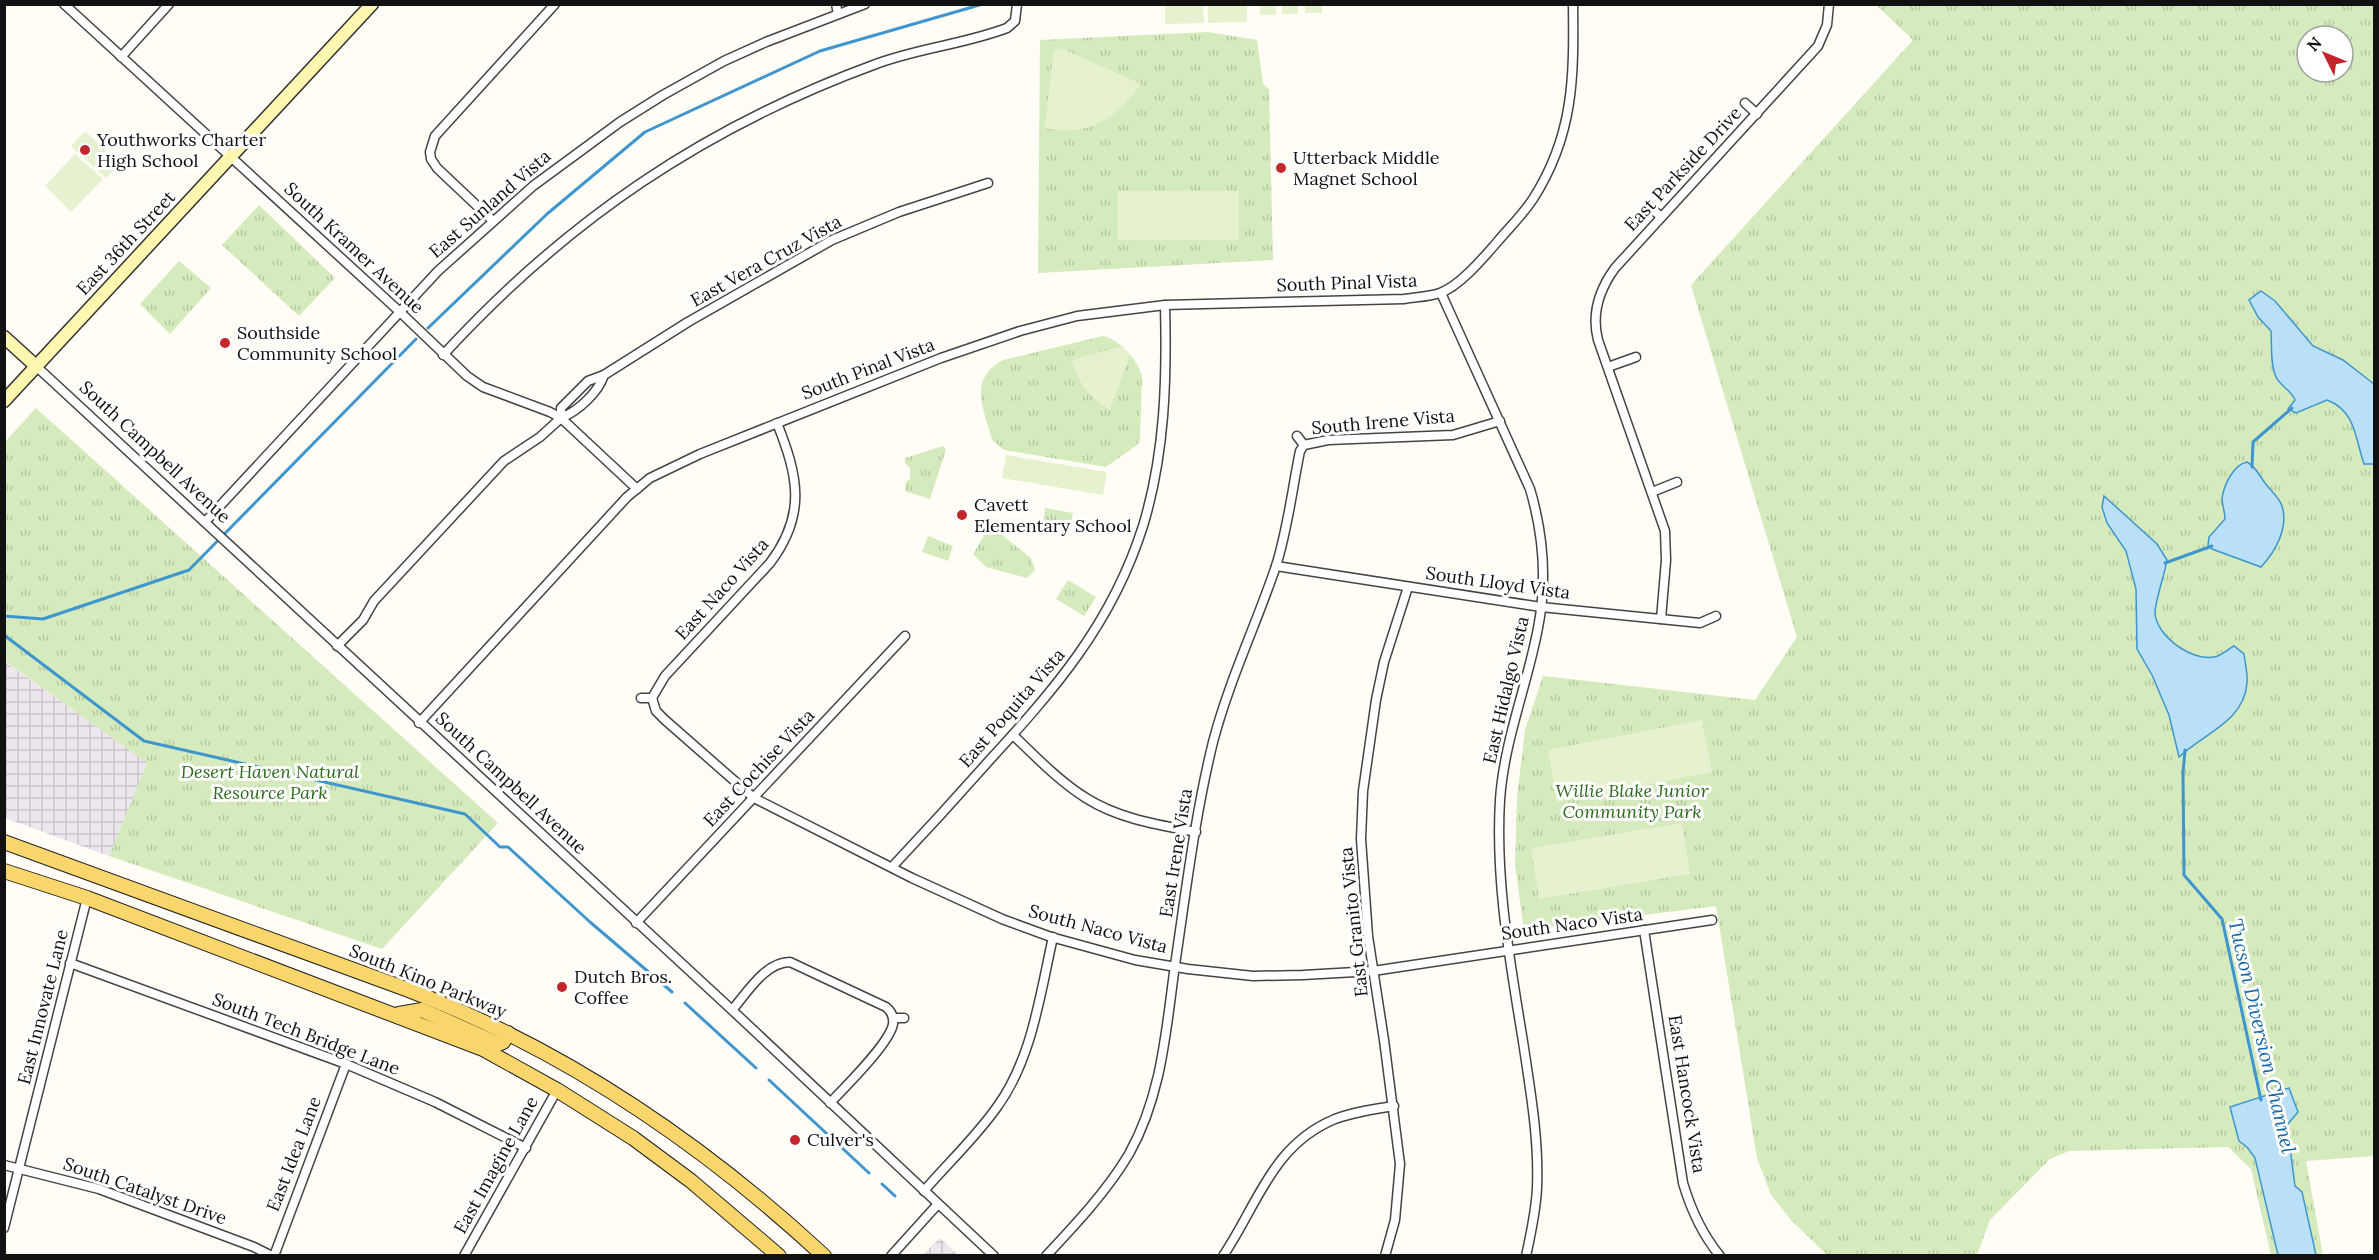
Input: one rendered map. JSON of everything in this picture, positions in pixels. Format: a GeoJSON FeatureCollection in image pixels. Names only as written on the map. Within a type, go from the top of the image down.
{"type":"FeatureCollection","features":[{"type":"Feature","properties":{"kind":"main road","name":"East 36th Street"},"geometry":{"type":"LineString","coordinates":[[4,401],[372,4]]}},
{"type":"Feature","properties":{"kind":"main road","name":"South Campbell Avenue"},"geometry":{"type":"LineString","coordinates":[[4,337],[37,367]]}},
{"type":"Feature","properties":{"kind":"main road","name":"South Kino Parkway"},"geometry":{"type":"LineString","coordinates":[[4,842],[406,988],[445,1003],[508,1033],[598,1083],[675,1133],[749,1188],[824,1256]]}},
{"type":"Feature","properties":{"kind":"main road"},"geometry":{"type":"LineString","coordinates":[[4,871],[87,898],[483,1049],[601,1116],[670,1165],[779,1256]]}},
{"type":"Feature","properties":{"kind":"main road"},"geometry":{"type":"LineString","coordinates":[[397,1015],[422,1010],[498,1044],[503,1042],[508,1033]]}},
{"type":"Feature","properties":{"kind":"street","name":"South Kramer Avenue"},"geometry":{"type":"LineString","coordinates":[[64,4],[467,376],[483,387],[561,418],[637,489]]}},
{"type":"Feature","properties":{"kind":"street"},"geometry":{"type":"LineString","coordinates":[[121,57],[169,4]]}},
{"type":"Feature","properties":{"kind":"street","name":"East Sunland Vista"},"geometry":{"type":"LineString","coordinates":[[205,522],[441,267],[492,220],[573,155],[663,95],[724,61],[837,9],[865,4]]}},
{"type":"Feature","properties":{"kind":"street"},"geometry":{"type":"LineString","coordinates":[[443,355],[500,296],[594,214],[683,155],[751,117],[867,67],[1007,28],[1015,21],[1017,4]]}},
{"type":"Feature","properties":{"kind":"street"},"geometry":{"type":"LineString","coordinates":[[1441,293],[1478,264],[1517,219],[1532,201],[1553,162],[1572,95],[1573,4]]}},
{"type":"Feature","properties":{"kind":"street","name":"East Parkside Drive"},"geometry":{"type":"LineString","coordinates":[[1660,619],[1666,546],[1665,531],[1595,328],[1595,313],[1603,288],[1616,268],[1818,46],[1827,25],[1829,4]]}},
{"type":"Feature","properties":{"kind":"street"},"geometry":{"type":"LineString","coordinates":[[492,220],[437,168],[430,152],[435,136],[550,6]]}},
{"type":"Feature","properties":{"kind":"street"},"geometry":{"type":"LineString","coordinates":[[1745,103],[1757,114]]}},
{"type":"Feature","properties":{"kind":"street","name":"East Vera Cruz Vista"},"geometry":{"type":"LineString","coordinates":[[337,646],[363,620],[374,602],[504,461],[540,437],[561,418],[561,408],[588,381],[604,375],[688,322],[832,240],[899,212],[988,183]]}},
{"type":"Feature","properties":{"kind":"street"},"geometry":{"type":"LineString","coordinates":[[1649,206],[1662,217]]}},
{"type":"Feature","properties":{"kind":"street","name":"South Pinal Vista"},"geometry":{"type":"LineString","coordinates":[[419,723],[627,497],[650,478],[700,454],[941,358],[1020,331],[1077,316],[1166,305],[1404,299],[1441,293]]}},
{"type":"Feature","properties":{"kind":"street","name":"East Hidalgo Vista"},"geometry":{"type":"LineString","coordinates":[[1441,293],[1530,489],[1535,508],[1543,574],[1541,607],[1532,658],[1512,725],[1500,799],[1501,890],[1537,1147],[1537,1189],[1526,1256]]}},
{"type":"Feature","properties":{"kind":"street","name":"East Poquita Vista"},"geometry":{"type":"LineString","coordinates":[[892,867],[1051,693],[1081,652],[1108,609],[1140,534],[1158,454],[1166,400],[1166,305]]}},
{"type":"Feature","properties":{"kind":"street"},"geometry":{"type":"LineString","coordinates":[[1608,367],[1636,357]]}},
{"type":"Feature","properties":{"kind":"street","name":"South Campbell Avenue"},"geometry":{"type":"LineString","coordinates":[[37,367],[419,723],[732,1010],[994,1256]]}},
{"type":"Feature","properties":{"kind":"street","name":"South Irene Vista"},"geometry":{"type":"LineString","coordinates":[[1304,445],[1328,441],[1453,435],[1500,421]]}},
{"type":"Feature","properties":{"kind":"street","name":"East Naco Vista"},"geometry":{"type":"LineString","coordinates":[[651,698],[665,676],[770,563],[784,542],[795,508],[796,484],[793,466],[777,423]]}},
{"type":"Feature","properties":{"kind":"street"},"geometry":{"type":"LineString","coordinates":[[1297,436],[1304,445]]}},
{"type":"Feature","properties":{"kind":"street","name":"East Irene Vista"},"geometry":{"type":"LineString","coordinates":[[1046,1256],[1112,1180],[1140,1132],[1158,1079],[1166,1042],[1175,967],[1204,783],[1224,704],[1275,566],[1291,510],[1300,451],[1304,445]]}},
{"type":"Feature","properties":{"kind":"street"},"geometry":{"type":"LineString","coordinates":[[1652,492],[1677,482]]}},
{"type":"Feature","properties":{"kind":"street","name":"South Lloyd Vista"},"geometry":{"type":"LineString","coordinates":[[1275,566],[1541,607],[1700,623],[1716,616]]}},
{"type":"Feature","properties":{"kind":"street","name":"East Granito Vista"},"geometry":{"type":"LineString","coordinates":[[1385,1256],[1395,1220],[1400,1164],[1394,1106],[1373,971],[1364,897],[1361,847],[1363,791],[1370,734],[1384,662],[1408,587]]}},
{"type":"Feature","properties":{"kind":"street","name":"East Cochise Vista"},"geometry":{"type":"LineString","coordinates":[[636,923],[905,636]]}},
{"type":"Feature","properties":{"kind":"street"},"geometry":{"type":"LineString","coordinates":[[641,698],[651,698]]}},
{"type":"Feature","properties":{"kind":"street","name":"South Naco Vista"},"geometry":{"type":"LineString","coordinates":[[651,698],[656,711],[665,720],[754,798],[1002,919],[1053,938],[1135,960],[1175,967],[1253,975],[1373,971],[1712,920]]}},
{"type":"Feature","properties":{"kind":"street"},"geometry":{"type":"LineString","coordinates":[[1013,735],[1048,769],[1087,798],[1132,818],[1196,832]]}},
{"type":"Feature","properties":{"kind":"street","name":"East Innovate Lane"},"geometry":{"type":"LineString","coordinates":[[4,1228],[87,898]]}},
{"type":"Feature","properties":{"kind":"street","name":"East Hancock Vista"},"geometry":{"type":"LineString","coordinates":[[1644,930],[1683,1183],[1689,1205],[1719,1256]]}},
{"type":"Feature","properties":{"kind":"street"},"geometry":{"type":"LineString","coordinates":[[924,1191],[997,1108],[1017,1073],[1038,1006],[1053,938]]}},
{"type":"Feature","properties":{"kind":"street"},"geometry":{"type":"LineString","coordinates":[[732,1010],[776,963],[790,962],[881,1003],[891,1012],[893,1018],[890,1032],[883,1043],[830,1103]]}},
{"type":"Feature","properties":{"kind":"street","name":"South Tech Bridge Lane"},"geometry":{"type":"LineString","coordinates":[[70,963],[346,1064],[435,1102],[526,1148]]}},
{"type":"Feature","properties":{"kind":"street"},"geometry":{"type":"LineString","coordinates":[[893,1018],[904,1018]]}},
{"type":"Feature","properties":{"kind":"street","name":"East Idea Lane"},"geometry":{"type":"LineString","coordinates":[[273,1256],[346,1064]]}},
{"type":"Feature","properties":{"kind":"street","name":"East Imagine Lane"},"geometry":{"type":"LineString","coordinates":[[464,1256],[557,1090]]}},
{"type":"Feature","properties":{"kind":"street"},"geometry":{"type":"LineString","coordinates":[[1223,1256],[1270,1173],[1281,1158],[1299,1141],[1335,1119],[1394,1106]]}},
{"type":"Feature","properties":{"kind":"street","name":"South Catalyst Drive"},"geometry":{"type":"LineString","coordinates":[[4,1165],[99,1189],[254,1246],[273,1256]]}},
{"type":"Feature","properties":{"kind":"street"},"geometry":{"type":"LineString","coordinates":[[891,1256],[938,1204]]}},
{"type":"Feature","properties":{"kind":"shaded area"},"geometry":{"type":"Polygon","coordinates":[[[4,661],[148,763],[109,856],[5,818],[4,661]]]}},
{"type":"Feature","properties":{"kind":"shaded area"},"geometry":{"type":"Polygon","coordinates":[[[940,1238],[958,1255],[922,1255],[940,1238]]]}},
{"type":"Feature","properties":{"kind":"green space"},"geometry":{"type":"Polygon","coordinates":[[[1165,5],[1203,5],[1204,23],[1165,24],[1165,5]]]}},
{"type":"Feature","properties":{"kind":"green space"},"geometry":{"type":"Polygon","coordinates":[[[1208,5],[1247,5],[1247,22],[1208,23],[1208,5]]]}},
{"type":"Feature","properties":{"kind":"green space"},"geometry":{"type":"Polygon","coordinates":[[[1260,5],[1276,5],[1276,15],[1260,15],[1260,5]]]}},
{"type":"Feature","properties":{"kind":"green space"},"geometry":{"type":"Polygon","coordinates":[[[1282,5],[1298,5],[1298,14],[1282,14],[1282,5]]]}},
{"type":"Feature","properties":{"kind":"green space"},"geometry":{"type":"Polygon","coordinates":[[[1305,5],[1322,5],[1322,13],[1305,13],[1305,5]]]}},
{"type":"Feature","properties":{"kind":"green space","name":"Willie Blake Junior Community Park"},"geometry":{"type":"Polygon","coordinates":[[[1876,5],[2374,5],[2374,1156],[2306,1161],[2323,1255],[2271,1255],[2251,1169],[2228,1147],[2069,1151],[2050,1159],[1990,1220],[1977,1255],[1827,1255],[1791,1220],[1771,1195],[1757,1158],[1716,906],[1524,930],[1515,865],[1517,797],[1525,730],[1543,676],[1755,700],[1797,637],[1691,285],[1913,40],[1876,5]]]}},
{"type":"Feature","properties":{"kind":"green space"},"geometry":{"type":"Polygon","coordinates":[[[1208,32],[1257,40],[1263,84],[1269,89],[1273,260],[1038,273],[1040,40],[1208,32]]]}},
{"type":"Feature","properties":{"kind":"green space"},"geometry":{"type":"Polygon","coordinates":[[[1059,48],[1141,84],[1122,107],[1100,122],[1075,130],[1045,128],[1053,55],[1059,48]]]}},
{"type":"Feature","properties":{"kind":"green space"},"geometry":{"type":"Polygon","coordinates":[[[85,131],[120,164],[106,178],[71,146],[85,131]]]}},
{"type":"Feature","properties":{"kind":"green space"},"geometry":{"type":"Polygon","coordinates":[[[75,154],[103,179],[71,212],[45,186],[75,154]]]}},
{"type":"Feature","properties":{"kind":"green space"},"geometry":{"type":"Polygon","coordinates":[[[1118,191],[1239,191],[1239,240],[1118,240],[1118,191]]]}},
{"type":"Feature","properties":{"kind":"green space"},"geometry":{"type":"Polygon","coordinates":[[[259,205],[335,278],[299,316],[222,245],[259,205]]]}},
{"type":"Feature","properties":{"kind":"green space"},"geometry":{"type":"Polygon","coordinates":[[[179,261],[211,288],[170,334],[140,304],[179,261]]]}},
{"type":"Feature","properties":{"kind":"green space"},"geometry":{"type":"Polygon","coordinates":[[[1103,336],[1115,341],[1127,351],[1142,376],[1140,440],[1137,445],[1106,467],[1004,450],[992,440],[981,395],[985,376],[992,368],[1003,360],[1103,336]]]}},
{"type":"Feature","properties":{"kind":"green space"},"geometry":{"type":"Polygon","coordinates":[[[1123,346],[1130,355],[1110,410],[1086,389],[1077,376],[1072,360],[1123,346]]]}},
{"type":"Feature","properties":{"kind":"green space","name":"Desert Haven Natural Resource Park"},"geometry":{"type":"Polygon","coordinates":[[[36,408],[498,823],[382,949],[109,856],[147,763],[5,661],[5,442],[36,408]]]}},
{"type":"Feature","properties":{"kind":"green space"},"geometry":{"type":"Polygon","coordinates":[[[943,446],[946,450],[930,499],[905,491],[906,482],[910,479],[910,468],[905,463],[905,458],[943,446]]]}},
{"type":"Feature","properties":{"kind":"green space"},"geometry":{"type":"Polygon","coordinates":[[[1006,455],[1107,472],[1103,495],[1002,478],[1006,455]]]}},
{"type":"Feature","properties":{"kind":"green space"},"geometry":{"type":"Polygon","coordinates":[[[1045,508],[1073,513],[1070,528],[1043,523],[1045,508]]]}},
{"type":"Feature","properties":{"kind":"green space"},"geometry":{"type":"Polygon","coordinates":[[[997,531],[1031,558],[1035,570],[1027,578],[986,567],[973,554],[985,534],[997,531]]]}},
{"type":"Feature","properties":{"kind":"green space"},"geometry":{"type":"Polygon","coordinates":[[[928,536],[953,546],[948,561],[922,552],[928,536]]]}},
{"type":"Feature","properties":{"kind":"green space"},"geometry":{"type":"Polygon","coordinates":[[[1068,580],[1096,597],[1084,616],[1056,599],[1068,580]]]}},
{"type":"Feature","properties":{"kind":"green space"},"geometry":{"type":"Polygon","coordinates":[[[1702,720],[1712,772],[1557,802],[1548,750],[1702,720]]]}},
{"type":"Feature","properties":{"kind":"green space"},"geometry":{"type":"Polygon","coordinates":[[[1682,823],[1690,874],[1539,899],[1531,848],[1682,823]]]}},
{"type":"Feature","properties":{"kind":"water"},"geometry":{"type":"Polygon","coordinates":[[[2261,291],[2275,301],[2313,346],[2343,360],[2374,384],[2374,464],[2364,464],[2353,426],[2344,411],[2337,405],[2327,400],[2296,413],[2288,409],[2295,400],[2274,372],[2271,331],[2258,317],[2249,300],[2261,291]]]}},
{"type":"Feature","properties":{"kind":"water"},"geometry":{"type":"Polygon","coordinates":[[[2247,462],[2279,500],[2284,514],[2279,539],[2261,567],[2212,549],[2208,545],[2209,537],[2225,519],[2222,498],[2227,482],[2237,467],[2247,462]]]}},
{"type":"Feature","properties":{"kind":"water"},"geometry":{"type":"Polygon","coordinates":[[[2104,496],[2157,544],[2167,560],[2155,614],[2157,623],[2169,639],[2186,651],[2205,657],[2217,656],[2234,646],[2244,654],[2247,683],[2239,708],[2221,726],[2179,757],[2169,715],[2152,675],[2137,649],[2136,589],[2126,551],[2107,523],[2102,507],[2104,496]]]}},
{"type":"Feature","properties":{"kind":"water","name":"Tucson Diversion Channel"},"geometry":{"type":"Polygon","coordinates":[[[2289,1088],[2298,1112],[2287,1125],[2295,1186],[2302,1192],[2316,1255],[2278,1255],[2255,1158],[2239,1141],[2230,1107],[2289,1088]]]}},
{"type":"Feature","properties":{"kind":"waterway"},"geometry":{"type":"LineString","coordinates":[[428,328],[547,214],[645,132],[820,51],[983,4]]}},
{"type":"Feature","properties":{"kind":"waterway"},"geometry":{"type":"LineString","coordinates":[[4,616],[43,619],[189,570],[416,339]]}},
{"type":"Feature","properties":{"kind":"waterway","name":"Tucson Diversion Channel"},"geometry":{"type":"LineString","coordinates":[[2252,467],[2253,442],[2292,408]]}},
{"type":"Feature","properties":{"kind":"waterway","name":"Tucson Diversion Channel"},"geometry":{"type":"LineString","coordinates":[[2165,563],[2212,546]]}},
{"type":"Feature","properties":{"kind":"waterway"},"geometry":{"type":"LineString","coordinates":[[4,635],[144,741],[465,814],[500,847],[508,847],[590,922],[672,992]]}},
{"type":"Feature","properties":{"kind":"waterway","name":"Tucson Diversion Channel"},"geometry":{"type":"LineString","coordinates":[[2185,750],[2183,773],[2184,875],[2222,919],[2261,1100]]}},
{"type":"Feature","properties":{"kind":"waterway"},"geometry":{"type":"LineString","coordinates":[[685,1003],[756,1068]]}},
{"type":"Feature","properties":{"kind":"waterway"},"geometry":{"type":"LineString","coordinates":[[769,1080],[869,1173]]}},
{"type":"Feature","properties":{"kind":"waterway"},"geometry":{"type":"LineString","coordinates":[[882,1184],[895,1196]]}},
{"type":"Feature","properties":{"kind":"place","name":"Youthworks Charter High School"},"geometry":{"type":"Point","coordinates":[85,150]}},
{"type":"Feature","properties":{"kind":"place","name":"Utterback Middle Magnet School"},"geometry":{"type":"Point","coordinates":[1281,168]}},
{"type":"Feature","properties":{"kind":"place","name":"Southside Community School"},"geometry":{"type":"Point","coordinates":[225,343]}},
{"type":"Feature","properties":{"kind":"place","name":"Cavett Elementary School"},"geometry":{"type":"Point","coordinates":[962,515]}},
{"type":"Feature","properties":{"kind":"place","name":"Dutch Bros. Coffee"},"geometry":{"type":"Point","coordinates":[562,987]}},
{"type":"Feature","properties":{"kind":"place","name":"Culver's"},"geometry":{"type":"Point","coordinates":[795,1140]}}]}
